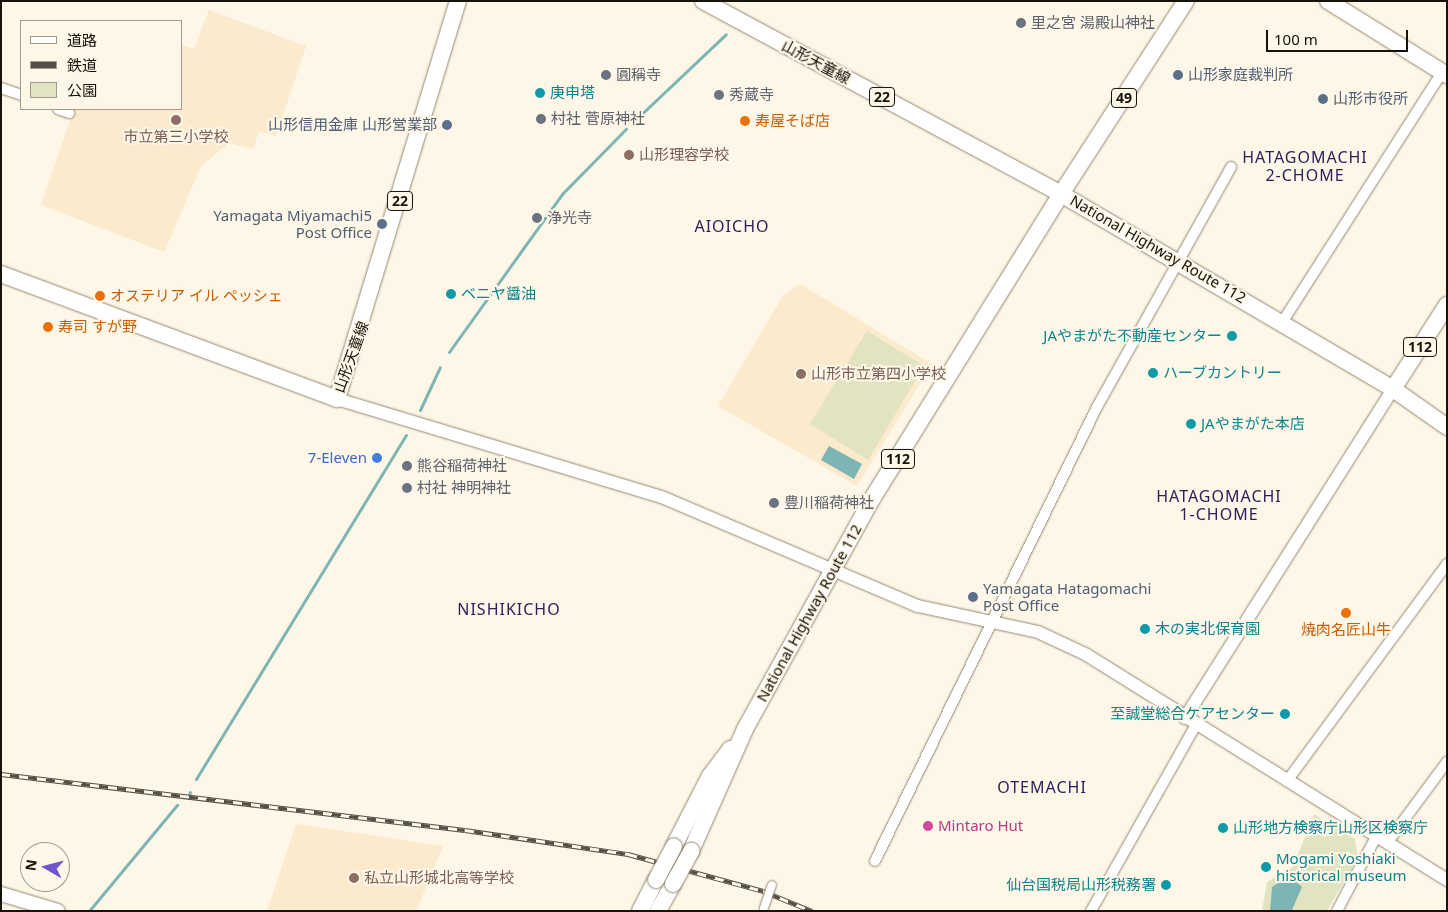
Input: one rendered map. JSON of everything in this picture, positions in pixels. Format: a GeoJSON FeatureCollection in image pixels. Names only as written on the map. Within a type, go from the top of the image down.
{"type":"FeatureCollection","features":[{"type":"Feature","properties":{"kind":"main road","name":"山形天童線"},"geometry":{"type":"LineString","coordinates":[[1,274],[337,399],[458,1]]}},
{"type":"Feature","properties":{"kind":"main road","name":"山形天童線"},"geometry":{"type":"LineString","coordinates":[[703,1],[1061,194]]}},
{"type":"Feature","properties":{"kind":"main road","name":"49"},"geometry":{"type":"LineString","coordinates":[[1061,194],[1186,1]]}},
{"type":"Feature","properties":{"kind":"main road"},"geometry":{"type":"LineString","coordinates":[[1328,1],[1445,74]]}},
{"type":"Feature","properties":{"kind":"main road","name":"National Highway Route 112"},"geometry":{"type":"LineString","coordinates":[[658,911],[691,852],[745,729],[834,567],[1061,194],[1283,321],[1393,389],[1447,427]]}},
{"type":"Feature","properties":{"kind":"main road","name":"112"},"geometry":{"type":"LineString","coordinates":[[1393,389],[1447,305]]}},
{"type":"Feature","properties":{"kind":"main road","name":"National Highway Route 112"},"geometry":{"type":"LineString","coordinates":[[640,911],[710,776],[745,729]]}},
{"type":"Feature","properties":{"kind":"main road"},"geometry":{"type":"LineString","coordinates":[[1,894],[58,911]]}},
{"type":"Feature","properties":{"kind":"street"},"geometry":{"type":"LineString","coordinates":[[1283,321],[1445,74]]}},
{"type":"Feature","properties":{"kind":"street"},"geometry":{"type":"LineString","coordinates":[[1,88],[20,95]]}},
{"type":"Feature","properties":{"kind":"street"},"geometry":{"type":"LineString","coordinates":[[61,110],[70,113]]}},
{"type":"Feature","properties":{"kind":"street"},"geometry":{"type":"LineString","coordinates":[[875,861],[1097,407],[1231,167]]}},
{"type":"Feature","properties":{"kind":"street"},"geometry":{"type":"LineString","coordinates":[[1185,718],[1393,389]]}},
{"type":"Feature","properties":{"kind":"street"},"geometry":{"type":"LineString","coordinates":[[337,399],[662,497],[834,567],[918,606],[1038,632],[1062,643],[1447,880]]}},
{"type":"Feature","properties":{"kind":"street"},"geometry":{"type":"LineString","coordinates":[[1287,781],[1447,564]]}},
{"type":"Feature","properties":{"kind":"street"},"geometry":{"type":"LineString","coordinates":[[1092,911],[1196,725]]}},
{"type":"Feature","properties":{"kind":"street"},"geometry":{"type":"LineString","coordinates":[[1337,911],[1382,840],[1447,762]]}},
{"type":"Feature","properties":{"kind":"street"},"geometry":{"type":"LineString","coordinates":[[764,908],[772,885]]}},
{"type":"Feature","properties":{"kind":"shaded area","name":"市立第三小学校"},"geometry":{"type":"Polygon","coordinates":[[[209,10],[306,46],[276,136],[259,131],[253,149],[229,143],[201,166],[164,252],[41,205],[74,110],[182,110],[182,45],[194,49],[209,10]]]}},
{"type":"Feature","properties":{"kind":"shaded area"},"geometry":{"type":"Polygon","coordinates":[[[800,284],[932,364],[857,486],[718,406],[783,296],[800,284]]]}},
{"type":"Feature","properties":{"kind":"shaded area","name":"私立山形城北高等学校"},"geometry":{"type":"Polygon","coordinates":[[[296,824],[443,846],[416,911],[267,911],[296,824]]]}},
{"type":"Feature","properties":{"kind":"green space"},"geometry":{"type":"Polygon","coordinates":[[[867,331],[924,366],[868,460],[810,424],[867,331]]]}},
{"type":"Feature","properties":{"kind":"green space"},"geometry":{"type":"Polygon","coordinates":[[[1314,814],[1355,839],[1358,857],[1327,911],[1262,911],[1267,882],[1293,867],[1314,814]]]}},
{"type":"Feature","properties":{"kind":"water"},"geometry":{"type":"Polygon","coordinates":[[[829,446],[862,464],[854,479],[821,460],[829,446]]]}},
{"type":"Feature","properties":{"kind":"water"},"geometry":{"type":"Polygon","coordinates":[[[1289,876],[1302,887],[1292,910],[1270,911],[1272,887],[1289,876]]]}},
{"type":"Feature","properties":{"kind":"waterway"},"geometry":{"type":"LineString","coordinates":[[632,123],[726,34]]}},
{"type":"Feature","properties":{"kind":"waterway"},"geometry":{"type":"LineString","coordinates":[[449,352],[563,193],[626,129]]}},
{"type":"Feature","properties":{"kind":"waterway"},"geometry":{"type":"LineString","coordinates":[[420,410],[440,367]]}},
{"type":"Feature","properties":{"kind":"waterway"},"geometry":{"type":"LineString","coordinates":[[196,779],[406,435]]}},
{"type":"Feature","properties":{"kind":"waterway"},"geometry":{"type":"LineString","coordinates":[[89,911],[177,805]]}},
{"type":"Feature","properties":{"kind":"railway"},"geometry":{"type":"LineString","coordinates":[[1,774],[465,830],[628,854],[763,891],[812,911]]}},
{"type":"Feature","properties":{"kind":"place","name":"里之宮 湯殿山神社"},"geometry":{"type":"Point","coordinates":[1021,23]}},
{"type":"Feature","properties":{"kind":"place","name":"圓稱寺"},"geometry":{"type":"Point","coordinates":[606,75]}},
{"type":"Feature","properties":{"kind":"place","name":"山形家庭裁判所"},"geometry":{"type":"Point","coordinates":[1178,75]}},
{"type":"Feature","properties":{"kind":"place","name":"庚申塔"},"geometry":{"type":"Point","coordinates":[540,93]}},
{"type":"Feature","properties":{"kind":"place","name":"秀蔵寺"},"geometry":{"type":"Point","coordinates":[719,95]}},
{"type":"Feature","properties":{"kind":"place","name":"山形市役所"},"geometry":{"type":"Point","coordinates":[1323,99]}},
{"type":"Feature","properties":{"kind":"place","name":"村社 菅原神社"},"geometry":{"type":"Point","coordinates":[541,119]}},
{"type":"Feature","properties":{"kind":"place","name":"市立第三小学校"},"geometry":{"type":"Point","coordinates":[176,120]}},
{"type":"Feature","properties":{"kind":"place","name":"寿屋そば店"},"geometry":{"type":"Point","coordinates":[745,121]}},
{"type":"Feature","properties":{"kind":"place","name":"山形信用金庫 山形営業部"},"geometry":{"type":"Point","coordinates":[447,125]}},
{"type":"Feature","properties":{"kind":"place","name":"山形理容学校"},"geometry":{"type":"Point","coordinates":[629,155]}},
{"type":"Feature","properties":{"kind":"place","name":"浄光寺"},"geometry":{"type":"Point","coordinates":[537,218]}},
{"type":"Feature","properties":{"kind":"place","name":"Yamagata Miyamachi5 Post Office"},"geometry":{"type":"Point","coordinates":[382,224]}},
{"type":"Feature","properties":{"kind":"place","name":"ベニヤ醤油"},"geometry":{"type":"Point","coordinates":[451,294]}},
{"type":"Feature","properties":{"kind":"place","name":"オステリア イル ペッシェ"},"geometry":{"type":"Point","coordinates":[100,296]}},
{"type":"Feature","properties":{"kind":"place","name":"寿司 すが野"},"geometry":{"type":"Point","coordinates":[48,327]}},
{"type":"Feature","properties":{"kind":"place","name":"JAやまがた不動産センター"},"geometry":{"type":"Point","coordinates":[1232,336]}},
{"type":"Feature","properties":{"kind":"place","name":"ハーブカントリー"},"geometry":{"type":"Point","coordinates":[1153,373]}},
{"type":"Feature","properties":{"kind":"place","name":"山形市立第四小学校"},"geometry":{"type":"Point","coordinates":[801,374]}},
{"type":"Feature","properties":{"kind":"place","name":"JAやまがた本店"},"geometry":{"type":"Point","coordinates":[1191,424]}},
{"type":"Feature","properties":{"kind":"place","name":"7-Eleven"},"geometry":{"type":"Point","coordinates":[377,458]}},
{"type":"Feature","properties":{"kind":"place","name":"熊谷稲荷神社"},"geometry":{"type":"Point","coordinates":[407,466]}},
{"type":"Feature","properties":{"kind":"place","name":"村社 神明神社"},"geometry":{"type":"Point","coordinates":[407,488]}},
{"type":"Feature","properties":{"kind":"place","name":"豊川稲荷神社"},"geometry":{"type":"Point","coordinates":[774,503]}},
{"type":"Feature","properties":{"kind":"place","name":"Yamagata Hatagomachi Post Office"},"geometry":{"type":"Point","coordinates":[973,597]}},
{"type":"Feature","properties":{"kind":"place","name":"焼肉名匠山牛"},"geometry":{"type":"Point","coordinates":[1346,613]}},
{"type":"Feature","properties":{"kind":"place","name":"木の実北保育園"},"geometry":{"type":"Point","coordinates":[1145,629]}},
{"type":"Feature","properties":{"kind":"place","name":"至誠堂総合ケアセンター"},"geometry":{"type":"Point","coordinates":[1285,714]}},
{"type":"Feature","properties":{"kind":"place","name":"Mintaro Hut"},"geometry":{"type":"Point","coordinates":[928,826]}},
{"type":"Feature","properties":{"kind":"place","name":"山形地方検察庁山形区検察庁"},"geometry":{"type":"Point","coordinates":[1223,828]}},
{"type":"Feature","properties":{"kind":"place","name":"Mogami Yoshiaki historical museum"},"geometry":{"type":"Point","coordinates":[1266,867]}},
{"type":"Feature","properties":{"kind":"place","name":"私立山形城北高等学校"},"geometry":{"type":"Point","coordinates":[354,878]}},
{"type":"Feature","properties":{"kind":"place","name":"仙台国税局山形税務署"},"geometry":{"type":"Point","coordinates":[1166,885]}},
{"type":"Feature","properties":{"kind":"district","name":"HATAGOMACHI 2-CHOME"},"geometry":{"type":"Point","coordinates":[1305,166]}},
{"type":"Feature","properties":{"kind":"district","name":"AIOICHO"},"geometry":{"type":"Point","coordinates":[732,226]}},
{"type":"Feature","properties":{"kind":"district","name":"HATAGOMACHI 1-CHOME"},"geometry":{"type":"Point","coordinates":[1219,505]}},
{"type":"Feature","properties":{"kind":"district","name":"NISHIKICHO"},"geometry":{"type":"Point","coordinates":[509,609]}},
{"type":"Feature","properties":{"kind":"district","name":"OTEMACHI"},"geometry":{"type":"Point","coordinates":[1042,787]}}]}
